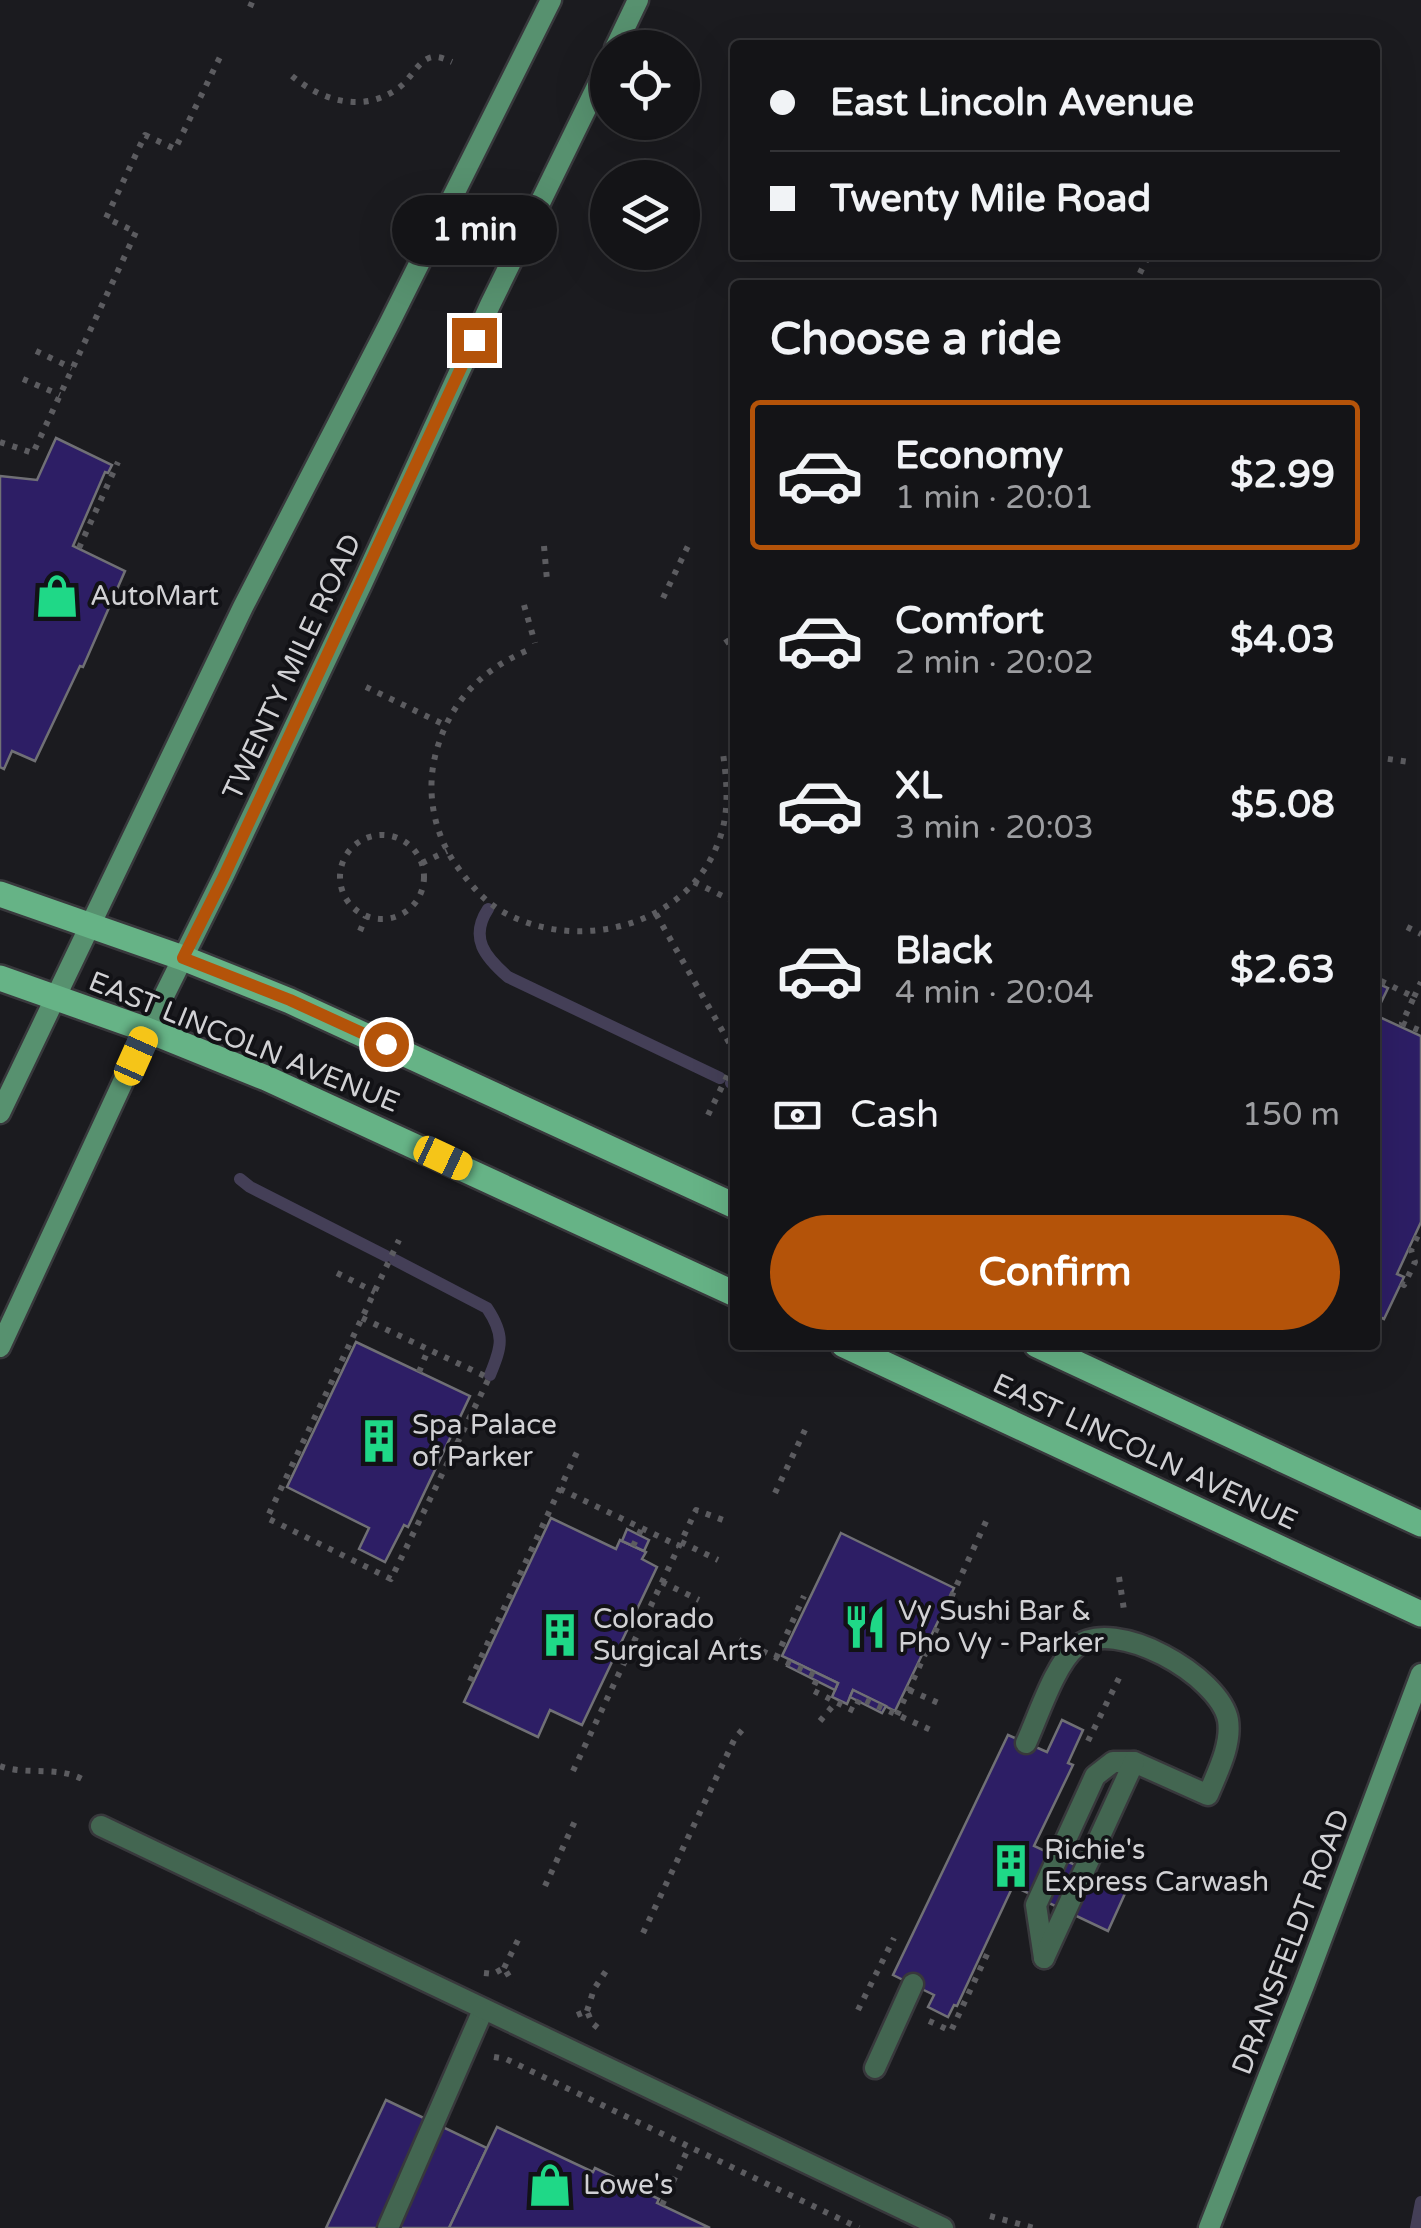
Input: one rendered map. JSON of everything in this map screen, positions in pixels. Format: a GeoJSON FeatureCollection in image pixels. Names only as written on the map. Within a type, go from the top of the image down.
{"type":"FeatureCollection","features":[{"type":"Feature","properties":{"kind":"main road"},"geometry":{"type":"LineString","coordinates":[[0,1113],[243,607],[551,0]]}},
{"type":"Feature","properties":{"kind":"main road"},"geometry":{"type":"LineString","coordinates":[[624,30],[638,0]]}},
{"type":"Feature","properties":{"kind":"main road","name":"TWENTY MILE ROAD"},"geometry":{"type":"LineString","coordinates":[[0,1347],[590,101]]}},
{"type":"Feature","properties":{"kind":"main road","name":"EAST LINCOLN AVENUE"},"geometry":{"type":"LineString","coordinates":[[0,894],[183,958],[344,1024],[730,1204]]}},
{"type":"Feature","properties":{"kind":"main road","name":"EAST LINCOLN AVENUE"},"geometry":{"type":"LineString","coordinates":[[0,978],[246,1069],[730,1292]]}},
{"type":"Feature","properties":{"kind":"main road","name":"EAST LINCOLN AVENUE"},"geometry":{"type":"LineString","coordinates":[[855,1350],[1421,1614]]}},
{"type":"Feature","properties":{"kind":"main road","name":"EAST LINCOLN AVENUE"},"geometry":{"type":"LineString","coordinates":[[1048,1350],[1421,1524]]}},
{"type":"Feature","properties":{"kind":"main road","name":"DRANSFELDT ROAD"},"geometry":{"type":"LineString","coordinates":[[1209,2228],[1421,1674]]}},
{"type":"Feature","properties":{"kind":"street"},"geometry":{"type":"LineString","coordinates":[[1026,1743],[1059,1670],[1078,1645],[1101,1637],[1126,1641],[1200,1677],[1224,1710],[1228,1733],[1208,1795],[1134,1762],[1113,1762],[1095,1776],[1036,1905],[1044,1958],[1134,1762]]}},
{"type":"Feature","properties":{"kind":"street"},"geometry":{"type":"LineString","coordinates":[[101,1826],[943,2228]]}},
{"type":"Feature","properties":{"kind":"street"},"geometry":{"type":"LineString","coordinates":[[876,2068],[913,1984]]}},
{"type":"Feature","properties":{"kind":"street"},"geometry":{"type":"LineString","coordinates":[[388,2228],[483,2010]]}},
{"type":"Feature","properties":{"kind":"path"},"geometry":{"type":"LineString","coordinates":[[0,442],[33,453],[136,232],[106,218],[145,135],[175,149],[220,57]]}},
{"type":"Feature","properties":{"kind":"path"},"geometry":{"type":"LineString","coordinates":[[292,76],[318,95],[354,102],[382,97],[428,59],[452,62]]}},
{"type":"Feature","properties":{"kind":"path"},"geometry":{"type":"LineString","coordinates":[[36,351],[72,368]]}},
{"type":"Feature","properties":{"kind":"path"},"geometry":{"type":"LineString","coordinates":[[23,379],[60,395]]}},
{"type":"Feature","properties":{"kind":"path"},"geometry":{"type":"LineString","coordinates":[[79,548],[118,462]]}},
{"type":"Feature","properties":{"kind":"path"},"geometry":{"type":"LineString","coordinates":[[544,546],[547,580]]}},
{"type":"Feature","properties":{"kind":"path"},"geometry":{"type":"LineString","coordinates":[[663,598],[688,546]]}},
{"type":"Feature","properties":{"kind":"path"},"geometry":{"type":"LineString","coordinates":[[524,605],[535,642]]}},
{"type":"Feature","properties":{"kind":"path"},"geometry":{"type":"LineString","coordinates":[[725,643],[730,640]]}},
{"type":"Feature","properties":{"kind":"path"},"geometry":{"type":"LineString","coordinates":[[526,651],[504,660],[476,682],[455,707],[435,754],[432,787],[437,826],[447,852],[469,882],[506,914],[563,932],[637,921],[656,914],[694,882],[707,865],[718,844],[730,798]]}},
{"type":"Feature","properties":{"kind":"path"},"geometry":{"type":"LineString","coordinates":[[366,687],[445,726]]}},
{"type":"Feature","properties":{"kind":"path"},"geometry":{"type":"LineString","coordinates":[[723,752],[730,789]]}},
{"type":"Feature","properties":{"kind":"path"},"geometry":{"type":"LineString","coordinates":[[1380,758],[1408,762]]}},
{"type":"Feature","properties":{"kind":"path"},"geometry":{"type":"LineString","coordinates":[[372,836],[398,838],[412,848],[422,864],[422,890],[414,905],[400,916],[366,917],[351,907],[342,892],[339,874],[344,858],[356,844],[372,836]]}},
{"type":"Feature","properties":{"kind":"path"},"geometry":{"type":"LineString","coordinates":[[422,864],[447,852]]}},
{"type":"Feature","properties":{"kind":"path"},"geometry":{"type":"LineString","coordinates":[[694,882],[730,900]]}},
{"type":"Feature","properties":{"kind":"path"},"geometry":{"type":"LineString","coordinates":[[656,914],[730,1047]]}},
{"type":"Feature","properties":{"kind":"path"},"geometry":{"type":"LineString","coordinates":[[360,931],[366,917]]}},
{"type":"Feature","properties":{"kind":"path"},"geometry":{"type":"LineString","coordinates":[[1407,927],[1421,934]]}},
{"type":"Feature","properties":{"kind":"path"},"geometry":{"type":"LineString","coordinates":[[1381,981],[1414,997]]}},
{"type":"Feature","properties":{"kind":"path"},"geometry":{"type":"LineString","coordinates":[[1421,982],[1402,1022],[1421,1032]]}},
{"type":"Feature","properties":{"kind":"path"},"geometry":{"type":"LineString","coordinates":[[708,1115],[730,1067]]}},
{"type":"Feature","properties":{"kind":"path"},"geometry":{"type":"LineString","coordinates":[[1401,1284],[1404,1285],[1415,1262],[1411,1250],[1421,1229]]}},
{"type":"Feature","properties":{"kind":"path"},"geometry":{"type":"LineString","coordinates":[[362,1318],[488,1378],[391,1579],[267,1518],[362,1318],[400,1240]]}},
{"type":"Feature","properties":{"kind":"path"},"geometry":{"type":"LineString","coordinates":[[337,1273],[375,1292]]}},
{"type":"Feature","properties":{"kind":"path"},"geometry":{"type":"LineString","coordinates":[[419,1372],[428,1350]]}},
{"type":"Feature","properties":{"kind":"path"},"geometry":{"type":"LineString","coordinates":[[775,1493],[805,1430]]}},
{"type":"Feature","properties":{"kind":"path"},"geometry":{"type":"LineString","coordinates":[[470,1680],[578,1450]]}},
{"type":"Feature","properties":{"kind":"path"},"geometry":{"type":"LineString","coordinates":[[560,1489],[718,1560]]}},
{"type":"Feature","properties":{"kind":"path"},"geometry":{"type":"LineString","coordinates":[[572,1770],[696,1510],[723,1520]]}},
{"type":"Feature","properties":{"kind":"path"},"geometry":{"type":"LineString","coordinates":[[897,1715],[989,1516]]}},
{"type":"Feature","properties":{"kind":"path"},"geometry":{"type":"LineString","coordinates":[[634,1546],[642,1528]]}},
{"type":"Feature","properties":{"kind":"path"},"geometry":{"type":"LineString","coordinates":[[1118,1576],[1125,1622]]}},
{"type":"Feature","properties":{"kind":"path"},"geometry":{"type":"LineString","coordinates":[[662,1582],[699,1600]]}},
{"type":"Feature","properties":{"kind":"path"},"geometry":{"type":"LineString","coordinates":[[776,1658],[804,1596]]}},
{"type":"Feature","properties":{"kind":"path"},"geometry":{"type":"LineString","coordinates":[[739,1640],[818,1677],[812,1690],[854,1711],[860,1698],[933,1732]]}},
{"type":"Feature","properties":{"kind":"path"},"geometry":{"type":"LineString","coordinates":[[1086,1746],[1127,1662]]}},
{"type":"Feature","properties":{"kind":"path"},"geometry":{"type":"LineString","coordinates":[[909,1690],[943,1705]]}},
{"type":"Feature","properties":{"kind":"path"},"geometry":{"type":"LineString","coordinates":[[820,1721],[837,1701]]}},
{"type":"Feature","properties":{"kind":"path"},"geometry":{"type":"LineString","coordinates":[[643,1934],[735,1738],[743,1730]]}},
{"type":"Feature","properties":{"kind":"path"},"geometry":{"type":"LineString","coordinates":[[0,1766],[59,1771],[84,1780]]}},
{"type":"Feature","properties":{"kind":"path"},"geometry":{"type":"LineString","coordinates":[[545,1886],[575,1821]]}},
{"type":"Feature","properties":{"kind":"path"},"geometry":{"type":"LineString","coordinates":[[504,1968],[520,1934]]}},
{"type":"Feature","properties":{"kind":"path"},"geometry":{"type":"LineString","coordinates":[[858,2010],[894,1938]]}},
{"type":"Feature","properties":{"kind":"path"},"geometry":{"type":"LineString","coordinates":[[918,2016],[950,2031],[990,1948]]}},
{"type":"Feature","properties":{"kind":"path"},"geometry":{"type":"LineString","coordinates":[[587,2011],[594,1989],[606,1971]]}},
{"type":"Feature","properties":{"kind":"path"},"geometry":{"type":"LineString","coordinates":[[493,2057],[506,2059],[858,2228]]}},
{"type":"Feature","properties":{"kind":"path"},"geometry":{"type":"LineString","coordinates":[[662,2205],[689,2146]]}},
{"type":"Feature","properties":{"kind":"path"},"geometry":{"type":"LineString","coordinates":[[990,2216],[1034,2228]]}},
{"type":"Feature","properties":{"kind":"building","name":"AutoMart"},"geometry":{"type":"Polygon","coordinates":[[[56,438],[112,465],[105,472],[73,546],[125,571],[83,667],[80,666],[35,761],[12,751],[4,769],[0,767],[0,476],[37,480],[56,438]]]}},
{"type":"Feature","properties":{"kind":"building"},"geometry":{"type":"Polygon","coordinates":[[[1380,984],[1388,988],[1380,1005],[1380,984]]]}},
{"type":"Feature","properties":{"kind":"building"},"geometry":{"type":"Polygon","coordinates":[[[1380,1017],[1421,1036],[1421,1222],[1397,1274],[1404,1277],[1384,1319],[1380,1317],[1380,1017]]]}},
{"type":"Feature","properties":{"kind":"building","name":"Spa Palace of Parker"},"geometry":{"type":"Polygon","coordinates":[[[356,1342],[470,1396],[408,1527],[404,1525],[385,1562],[359,1549],[369,1528],[287,1487],[356,1342]]]}},
{"type":"Feature","properties":{"kind":"building","name":"Colorado Surgical Arts"},"geometry":{"type":"Polygon","coordinates":[[[551,1518],[616,1549],[620,1540],[646,1552],[642,1559],[657,1567],[582,1725],[550,1710],[538,1737],[464,1702],[551,1518]]]}},
{"type":"Feature","properties":{"kind":"building"},"geometry":{"type":"Polygon","coordinates":[[[627,1529],[649,1540],[644,1551],[622,1541],[627,1529]]]}},
{"type":"Feature","properties":{"kind":"building","name":"Vy Sushi Bar & Pho Vy - Parker"},"geometry":{"type":"Polygon","coordinates":[[[841,1533],[954,1588],[895,1711],[853,1690],[847,1704],[832,1697],[838,1683],[782,1656],[841,1533]]]}},
{"type":"Feature","properties":{"kind":"building"},"geometry":{"type":"Polygon","coordinates":[[[790,1660],[838,1683],[835,1690],[787,1666],[790,1660]]]}},
{"type":"Feature","properties":{"kind":"building"},"geometry":{"type":"Polygon","coordinates":[[[853,1690],[886,1706],[882,1713],[850,1697],[853,1690]]]}},
{"type":"Feature","properties":{"kind":"building","name":"Richie's Express Carwash"},"geometry":{"type":"Polygon","coordinates":[[[1062,1720],[1083,1730],[1068,1763],[1073,1765],[1034,1846],[1127,1889],[1108,1931],[1013,1886],[957,2006],[948,2017],[928,2007],[934,1995],[893,1975],[1008,1735],[1047,1752],[1062,1720]]]}},
{"type":"Feature","properties":{"kind":"building"},"geometry":{"type":"Polygon","coordinates":[[[386,2100],[487,2148],[449,2228],[326,2228],[386,2100]]]}},
{"type":"Feature","properties":{"kind":"building","name":"Lowe's"},"geometry":{"type":"Polygon","coordinates":[[[497,2127],[593,2172],[595,2168],[710,2228],[449,2228],[497,2127]]]}},
{"type":"Feature","properties":{"kind":"waterway"},"geometry":{"type":"LineString","coordinates":[[488,909],[480,929],[482,946],[508,977],[720,1078]]}},
{"type":"Feature","properties":{"kind":"waterway"},"geometry":{"type":"LineString","coordinates":[[240,1179],[386,1256]]}},
{"type":"Feature","properties":{"kind":"waterway"},"geometry":{"type":"LineString","coordinates":[[395,1260],[487,1308],[500,1341],[490,1375]]}},
{"type":"Feature","properties":{"kind":"waterway"},"geometry":{"type":"LineString","coordinates":[[1416,2228],[1421,2202]]}},
{"type":"Feature","properties":{"kind":"place","name":"AutoMart"},"geometry":{"type":"Point","coordinates":[57,596]}},
{"type":"Feature","properties":{"kind":"place","name":"Spa Palace of Parker"},"geometry":{"type":"Point","coordinates":[379,1441]}},
{"type":"Feature","properties":{"kind":"place","name":"Vy Sushi Bar & Pho Vy - Parker"},"geometry":{"type":"Point","coordinates":[865,1627]}},
{"type":"Feature","properties":{"kind":"place","name":"Colorado Surgical Arts"},"geometry":{"type":"Point","coordinates":[560,1635]}},
{"type":"Feature","properties":{"kind":"place","name":"Richie's Express Carwash"},"geometry":{"type":"Point","coordinates":[1011,1866]}},
{"type":"Feature","properties":{"kind":"place","name":"Lowe's"},"geometry":{"type":"Point","coordinates":[550,2185]}},
{"type":"Feature","properties":{"kind":"route"},"geometry":{"type":"LineString","coordinates":[[386,1044],[290,1000],[183,958],[474,340]]}}]}
